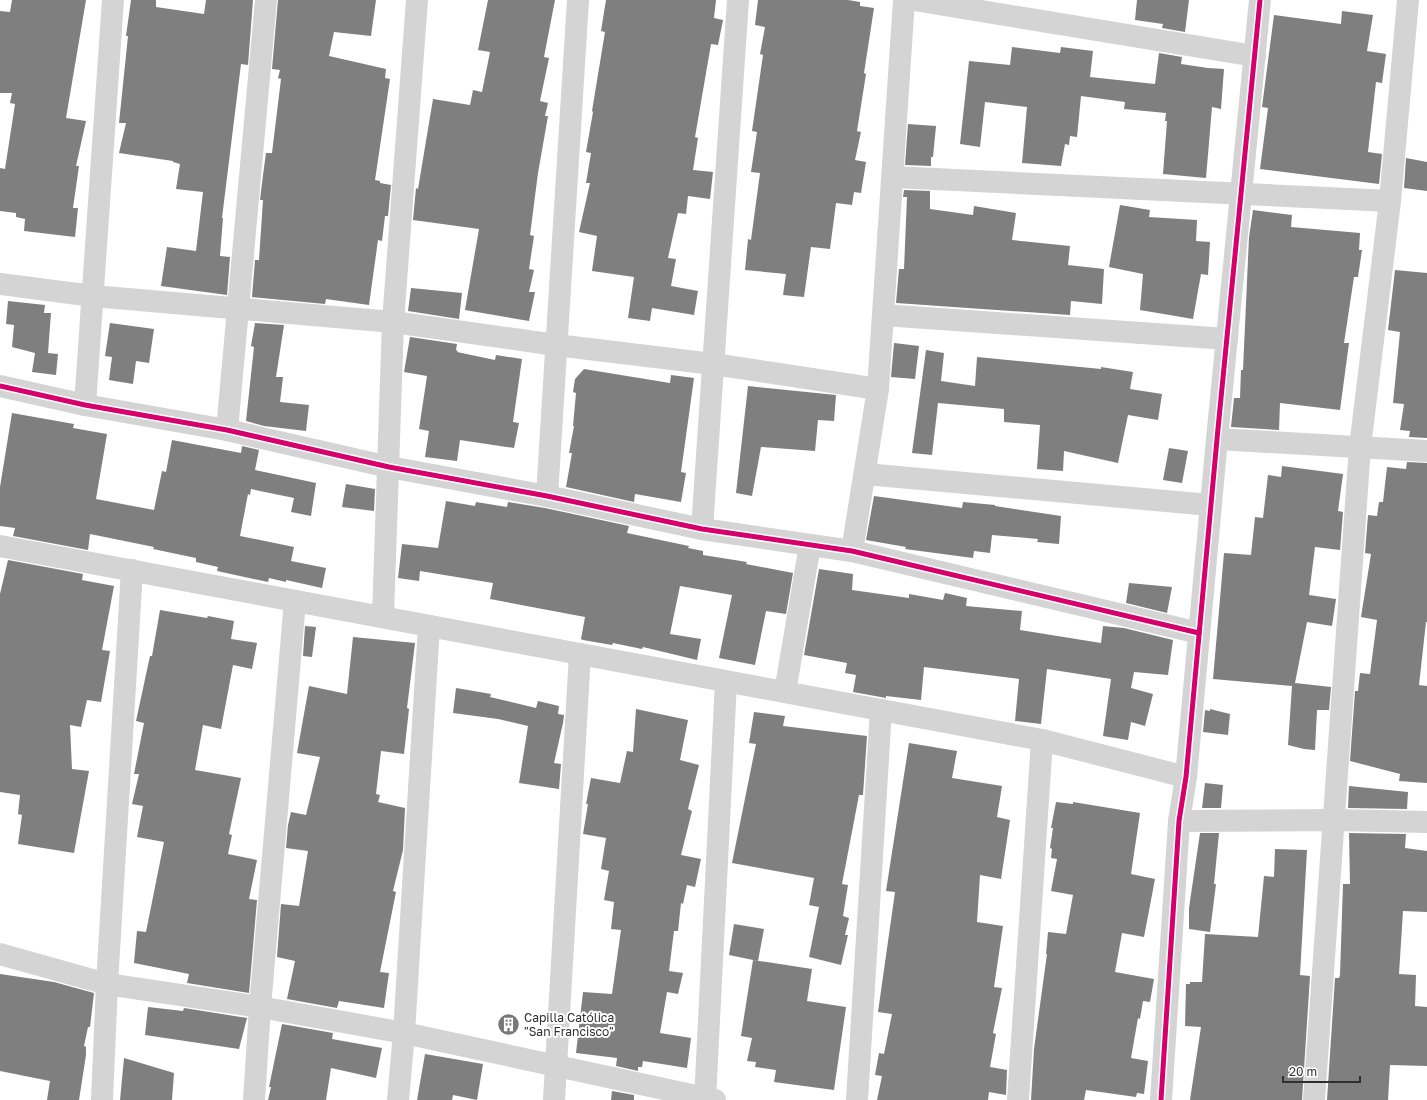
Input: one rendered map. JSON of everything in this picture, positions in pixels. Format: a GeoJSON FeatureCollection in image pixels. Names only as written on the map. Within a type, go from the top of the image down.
{"type":"FeatureCollection","features":[{"type":"Feature","properties":{"kind":"street"},"geometry":{"type":"LineString","coordinates":[[85,405],[113,0]]}},
{"type":"Feature","properties":{"kind":"street"},"geometry":{"type":"LineString","coordinates":[[226,430],[266,0]]}},
{"type":"Feature","properties":{"kind":"street"},"geometry":{"type":"LineString","coordinates":[[383,616],[393,322],[417,0]]}},
{"type":"Feature","properties":{"kind":"street"},"geometry":{"type":"LineString","coordinates":[[547,496],[578,0]]}},
{"type":"Feature","properties":{"kind":"street"},"geometry":{"type":"LineString","coordinates":[[702,529],[738,0]]}},
{"type":"Feature","properties":{"kind":"street"},"geometry":{"type":"LineString","coordinates":[[852,551],[878,389],[904,0]]}},
{"type":"Feature","properties":{"kind":"street"},"geometry":{"type":"LineString","coordinates":[[914,0],[1255,56]]}},
{"type":"Feature","properties":{"kind":"street"},"geometry":{"type":"LineString","coordinates":[[1161,1100],[1179,821],[1186,777],[1210,506],[1260,0]]}},
{"type":"Feature","properties":{"kind":"street"},"geometry":{"type":"LineString","coordinates":[[1314,1100],[1360,447],[1390,201],[1408,0]]}},
{"type":"Feature","properties":{"kind":"street"},"geometry":{"type":"LineString","coordinates":[[893,177],[1390,201]]}},
{"type":"Feature","properties":{"kind":"street"},"geometry":{"type":"LineString","coordinates":[[0,284],[93,296],[393,322],[556,345],[713,364],[878,389]]}},
{"type":"Feature","properties":{"kind":"street"},"geometry":{"type":"LineString","coordinates":[[883,315],[1227,339]]}},
{"type":"Feature","properties":{"kind":"street"},"geometry":{"type":"LineString","coordinates":[[0,386],[85,405],[226,430],[389,467],[547,496],[702,529],[852,551],[1198,633]]}},
{"type":"Feature","properties":{"kind":"street"},"geometry":{"type":"LineString","coordinates":[[1217,439],[1427,451]]}},
{"type":"Feature","properties":{"kind":"street"},"geometry":{"type":"LineString","coordinates":[[864,474],[1210,506]]}},
{"type":"Feature","properties":{"kind":"street"},"geometry":{"type":"LineString","coordinates":[[785,692],[810,545]]}},
{"type":"Feature","properties":{"kind":"street"},"geometry":{"type":"LineString","coordinates":[[0,546],[383,616],[726,682],[1042,740],[1186,777]]}},
{"type":"Feature","properties":{"kind":"street"},"geometry":{"type":"LineString","coordinates":[[102,1100],[106,984],[132,570]]}},
{"type":"Feature","properties":{"kind":"street"},"geometry":{"type":"LineString","coordinates":[[254,1100],[260,1007],[295,600]]}},
{"type":"Feature","properties":{"kind":"street"},"geometry":{"type":"LineString","coordinates":[[398,1100],[404,1033],[429,626]]}},
{"type":"Feature","properties":{"kind":"street"},"geometry":{"type":"LineString","coordinates":[[554,1100],[580,654]]}},
{"type":"Feature","properties":{"kind":"street"},"geometry":{"type":"LineString","coordinates":[[0,954],[106,984],[260,1007],[404,1033],[708,1099],[726,682]]}},
{"type":"Feature","properties":{"kind":"street"},"geometry":{"type":"LineString","coordinates":[[857,1100],[881,710]]}},
{"type":"Feature","properties":{"kind":"street"},"geometry":{"type":"LineString","coordinates":[[1018,1100],[1042,740]]}},
{"type":"Feature","properties":{"kind":"street"},"geometry":{"type":"LineString","coordinates":[[1179,821],[1334,820],[1427,822]]}},
{"type":"Feature","properties":{"kind":"building"},"geometry":{"type":"Polygon","coordinates":[[[12,0],[86,0],[66,118],[86,121],[76,166],[79,166],[73,208],[78,208],[75,237],[24,231],[25,219],[16,217],[16,213],[0,211],[0,168],[5,169],[15,104],[10,103],[12,93],[0,93],[0,11],[10,12],[12,0]]]}},
{"type":"Feature","properties":{"kind":"building"},"geometry":{"type":"Polygon","coordinates":[[[131,0],[156,0],[156,7],[204,14],[206,0],[253,0],[248,65],[241,64],[222,218],[220,256],[230,257],[227,295],[161,286],[167,247],[196,251],[203,192],[176,189],[180,164],[173,161],[119,153],[126,123],[119,123],[128,36],[126,36],[131,0]]]}},
{"type":"Feature","properties":{"kind":"building"},"geometry":{"type":"Polygon","coordinates":[[[278,0],[376,0],[371,36],[334,32],[329,56],[386,69],[385,78],[390,79],[375,180],[380,181],[380,183],[391,185],[388,216],[385,216],[382,241],[378,240],[369,305],[326,299],[325,304],[252,297],[255,260],[259,260],[263,200],[260,200],[263,175],[266,153],[272,153],[281,79],[278,78],[280,70],[272,69],[278,0]]]}},
{"type":"Feature","properties":{"kind":"building"},"geometry":{"type":"Polygon","coordinates":[[[488,0],[555,0],[544,57],[549,58],[540,101],[548,103],[545,116],[548,116],[538,173],[530,235],[534,236],[529,269],[534,270],[529,292],[535,292],[529,321],[465,310],[479,229],[413,220],[416,188],[418,189],[433,99],[470,105],[473,90],[482,92],[490,52],[478,50],[488,0]]]}},
{"type":"Feature","properties":{"kind":"building"},"geometry":{"type":"Polygon","coordinates":[[[606,0],[716,0],[714,18],[723,20],[718,45],[711,44],[695,137],[698,138],[693,170],[713,172],[710,199],[688,196],[686,214],[678,213],[668,258],[676,259],[671,286],[698,291],[694,315],[652,308],[650,321],[628,318],[634,277],[592,271],[597,236],[579,232],[590,183],[586,183],[591,153],[586,152],[605,32],[601,31],[606,0]]]}},
{"type":"Feature","properties":{"kind":"building"},"geometry":{"type":"Polygon","coordinates":[[[758,0],[848,0],[860,2],[860,6],[874,8],[857,131],[861,132],[855,160],[866,162],[861,193],[854,192],[852,205],[836,203],[830,249],[811,247],[804,297],[783,295],[786,274],[745,270],[748,239],[751,240],[760,173],[751,172],[757,132],[752,131],[763,55],[760,54],[765,27],[755,25],[758,0]]]}},
{"type":"Feature","properties":{"kind":"building"},"geometry":{"type":"Polygon","coordinates":[[[1137,0],[1189,0],[1185,32],[1162,28],[1163,24],[1135,20],[1137,0]]]}},
{"type":"Feature","properties":{"kind":"building"},"geometry":{"type":"Polygon","coordinates":[[[1342,11],[1373,15],[1367,51],[1386,54],[1382,83],[1376,82],[1368,152],[1382,154],[1379,184],[1260,169],[1268,108],[1262,107],[1274,15],[1341,24],[1342,11]]]}},
{"type":"Feature","properties":{"kind":"building"},"geometry":{"type":"Polygon","coordinates":[[[1012,47],[1060,53],[1061,47],[1093,51],[1090,77],[1155,84],[1159,53],[1182,57],[1181,64],[1224,69],[1221,109],[1212,107],[1206,178],[1163,174],[1167,121],[1165,121],[1166,113],[1124,109],[1125,102],[1081,96],[1077,137],[1070,136],[1069,145],[1065,144],[1061,166],[1022,163],[1027,107],[985,102],[980,147],[960,144],[969,61],[1010,65],[1012,47]]]}},
{"type":"Feature","properties":{"kind":"building"},"geometry":{"type":"Polygon","coordinates":[[[908,124],[936,126],[931,166],[905,165],[908,124]]]}},
{"type":"Feature","properties":{"kind":"building"},"geometry":{"type":"Polygon","coordinates":[[[1406,158],[1427,162],[1427,191],[1404,188],[1406,158]]]}},
{"type":"Feature","properties":{"kind":"building"},"geometry":{"type":"Polygon","coordinates":[[[904,190],[930,191],[930,209],[973,215],[974,206],[1016,213],[1012,240],[1070,246],[1068,265],[1104,269],[1102,304],[1071,301],[1070,315],[896,303],[899,269],[904,269],[907,197],[903,197],[904,190]]]}},
{"type":"Feature","properties":{"kind":"building"},"geometry":{"type":"Polygon","coordinates":[[[1120,205],[1150,210],[1149,217],[1197,220],[1196,241],[1210,242],[1208,275],[1201,274],[1193,319],[1140,310],[1143,274],[1109,267],[1120,205]]]}},
{"type":"Feature","properties":{"kind":"building"},"geometry":{"type":"Polygon","coordinates":[[[1253,210],[1292,215],[1291,227],[1360,233],[1359,250],[1362,250],[1358,277],[1354,277],[1344,343],[1349,343],[1340,410],[1280,403],[1279,430],[1231,427],[1234,398],[1240,398],[1241,370],[1243,370],[1249,237],[1253,210]]]}},
{"type":"Feature","properties":{"kind":"building"},"geometry":{"type":"Polygon","coordinates":[[[1395,270],[1427,273],[1427,438],[1409,437],[1410,431],[1400,430],[1404,404],[1393,403],[1400,332],[1388,330],[1395,270]]]}},
{"type":"Feature","properties":{"kind":"building"},"geometry":{"type":"Polygon","coordinates":[[[411,288],[462,293],[459,319],[408,311],[411,288]]]}},
{"type":"Feature","properties":{"kind":"building"},"geometry":{"type":"Polygon","coordinates":[[[8,301],[45,305],[44,313],[51,313],[48,353],[58,354],[56,375],[32,372],[35,353],[12,347],[14,325],[6,324],[8,301]]]}},
{"type":"Feature","properties":{"kind":"building"},"geometry":{"type":"Polygon","coordinates":[[[110,323],[154,329],[149,363],[136,361],[133,384],[109,380],[112,357],[105,356],[110,323]]]}},
{"type":"Feature","properties":{"kind":"building"},"geometry":{"type":"Polygon","coordinates":[[[255,323],[284,325],[276,377],[283,377],[280,402],[309,405],[306,431],[264,426],[246,421],[254,347],[251,346],[255,323]]]}},
{"type":"Feature","properties":{"kind":"building"},"geometry":{"type":"Polygon","coordinates":[[[410,337],[457,344],[457,352],[495,360],[496,355],[522,359],[513,422],[519,423],[514,448],[460,440],[457,461],[425,457],[429,431],[419,429],[427,376],[404,372],[410,337]]]}},
{"type":"Feature","properties":{"kind":"building"},"geometry":{"type":"Polygon","coordinates":[[[894,343],[919,346],[915,379],[891,377],[894,343]]]}},
{"type":"Feature","properties":{"kind":"building"},"geometry":{"type":"Polygon","coordinates":[[[926,350],[944,353],[941,381],[975,386],[977,357],[1101,369],[1101,367],[1133,372],[1130,389],[1162,394],[1158,420],[1128,415],[1118,463],[1064,451],[1063,471],[1037,469],[1040,425],[1004,422],[1004,409],[938,403],[932,455],[912,453],[926,350]]]}},
{"type":"Feature","properties":{"kind":"building"},"geometry":{"type":"Polygon","coordinates":[[[584,369],[670,383],[671,375],[694,378],[681,472],[686,473],[681,502],[635,494],[634,502],[566,487],[572,453],[569,453],[574,426],[576,393],[573,392],[575,379],[584,369]]]}},
{"type":"Feature","properties":{"kind":"building"},"geometry":{"type":"Polygon","coordinates":[[[748,386],[836,395],[834,421],[818,420],[815,451],[761,447],[752,496],[736,493],[748,386]]]}},
{"type":"Feature","properties":{"kind":"building"},"geometry":{"type":"Polygon","coordinates":[[[12,413],[74,424],[73,428],[107,434],[96,499],[154,510],[162,471],[166,472],[172,440],[241,453],[242,446],[259,450],[255,470],[316,483],[311,516],[291,512],[294,498],[251,489],[250,495],[248,494],[240,536],[294,547],[291,561],[326,568],[322,588],[269,578],[268,582],[217,571],[218,567],[196,562],[196,558],[153,549],[154,547],[90,534],[88,550],[13,536],[15,528],[0,526],[0,487],[12,413]]]}},
{"type":"Feature","properties":{"kind":"building"},"geometry":{"type":"Polygon","coordinates":[[[1169,448],[1188,451],[1182,483],[1163,480],[1169,448]]]}},
{"type":"Feature","properties":{"kind":"building"},"geometry":{"type":"Polygon","coordinates":[[[1407,462],[1427,463],[1427,622],[1419,685],[1427,686],[1427,783],[1399,781],[1400,774],[1350,761],[1355,691],[1358,691],[1360,673],[1370,674],[1377,620],[1361,617],[1371,554],[1365,553],[1368,515],[1377,516],[1379,502],[1383,502],[1387,467],[1406,469],[1407,462]]]}},
{"type":"Feature","properties":{"kind":"building"},"geometry":{"type":"Polygon","coordinates":[[[1282,466],[1343,474],[1338,511],[1343,512],[1340,550],[1315,547],[1309,595],[1336,599],[1332,626],[1307,622],[1295,683],[1331,687],[1329,710],[1317,710],[1315,750],[1288,745],[1292,686],[1213,679],[1224,553],[1251,555],[1255,517],[1263,518],[1268,475],[1281,477],[1282,466]]]}},
{"type":"Feature","properties":{"kind":"building"},"geometry":{"type":"Polygon","coordinates":[[[346,484],[375,489],[374,511],[342,507],[346,484]]]}},
{"type":"Feature","properties":{"kind":"building"},"geometry":{"type":"Polygon","coordinates":[[[874,496],[962,508],[963,502],[995,505],[1061,516],[1059,544],[1037,542],[1038,539],[992,535],[990,553],[974,551],[973,558],[905,549],[906,547],[866,540],[874,496]]]}},
{"type":"Feature","properties":{"kind":"building"},"geometry":{"type":"Polygon","coordinates":[[[446,501],[475,506],[476,502],[507,507],[508,502],[545,508],[629,526],[627,533],[689,546],[688,548],[703,551],[703,555],[747,562],[746,564],[793,573],[786,614],[766,611],[755,665],[719,658],[732,595],[680,586],[670,634],[701,639],[697,660],[643,647],[642,649],[613,643],[612,645],[583,640],[581,639],[585,617],[490,599],[493,583],[420,571],[419,581],[398,578],[402,544],[438,548],[446,501]]]}},
{"type":"Feature","properties":{"kind":"building"},"geometry":{"type":"Polygon","coordinates":[[[8,560],[83,574],[82,580],[114,586],[102,650],[110,651],[101,702],[87,700],[81,727],[70,725],[72,769],[89,771],[74,853],[18,844],[22,815],[18,814],[20,795],[0,792],[0,594],[8,560]]]}},
{"type":"Feature","properties":{"kind":"building"},"geometry":{"type":"Polygon","coordinates":[[[819,569],[853,574],[852,590],[909,598],[909,594],[943,600],[945,593],[967,598],[966,606],[1022,611],[1020,630],[1101,643],[1103,626],[1124,628],[1173,640],[1168,675],[1134,672],[1131,688],[1153,694],[1145,726],[1131,722],[1128,740],[1103,736],[1111,679],[1047,669],[1041,724],[1015,721],[1019,679],[924,667],[921,700],[886,696],[886,698],[853,692],[856,675],[845,673],[847,663],[804,655],[819,569]]]}},
{"type":"Feature","properties":{"kind":"building"},"geometry":{"type":"Polygon","coordinates":[[[1129,583],[1172,587],[1167,613],[1126,603],[1129,583]]]}},
{"type":"Feature","properties":{"kind":"building"},"geometry":{"type":"Polygon","coordinates":[[[160,610],[234,621],[231,639],[257,643],[252,669],[233,665],[221,729],[203,725],[195,770],[241,778],[229,834],[232,835],[228,854],[257,860],[249,899],[257,900],[249,993],[187,983],[189,974],[134,963],[137,931],[146,932],[164,842],[137,837],[143,806],[132,804],[139,774],[134,774],[144,723],[136,721],[150,656],[152,656],[160,610]]]}},
{"type":"Feature","properties":{"kind":"building"},"geometry":{"type":"Polygon","coordinates":[[[305,626],[316,627],[312,657],[303,656],[305,626]]]}},
{"type":"Feature","properties":{"kind":"building"},"geometry":{"type":"Polygon","coordinates":[[[353,637],[415,643],[407,708],[409,709],[404,754],[381,751],[376,794],[380,795],[378,802],[405,808],[403,850],[393,891],[396,892],[380,972],[389,973],[384,1008],[339,1001],[337,1008],[287,999],[295,961],[277,957],[281,904],[299,906],[308,851],[286,848],[288,825],[291,812],[306,815],[320,757],[297,753],[309,686],[347,694],[353,637]]]}},
{"type":"Feature","properties":{"kind":"building"},"geometry":{"type":"Polygon","coordinates":[[[456,688],[491,694],[490,697],[536,708],[538,701],[559,706],[558,714],[564,715],[554,763],[561,764],[559,789],[519,783],[528,726],[498,719],[453,713],[456,688]]]}},
{"type":"Feature","properties":{"kind":"building"},"geometry":{"type":"Polygon","coordinates":[[[636,709],[688,720],[680,760],[699,765],[688,809],[692,811],[681,855],[701,859],[695,887],[687,885],[683,904],[681,903],[678,931],[674,931],[669,971],[683,973],[678,994],[667,992],[660,1033],[691,1038],[687,1068],[643,1061],[642,1067],[638,1067],[638,1071],[616,1066],[617,1058],[576,1053],[583,992],[612,994],[621,930],[611,929],[614,902],[604,900],[609,871],[601,869],[606,838],[583,834],[588,804],[586,804],[591,778],[620,783],[627,751],[633,752],[636,709]]]}},
{"type":"Feature","properties":{"kind":"building"},"geometry":{"type":"Polygon","coordinates":[[[1210,709],[1230,714],[1228,735],[1203,732],[1205,710],[1210,711],[1210,709]]]}},
{"type":"Feature","properties":{"kind":"building"},"geometry":{"type":"Polygon","coordinates":[[[754,712],[785,716],[783,726],[867,736],[863,795],[859,795],[842,884],[848,885],[843,916],[849,918],[845,935],[848,935],[841,965],[809,957],[819,907],[809,905],[814,878],[732,863],[756,744],[749,743],[754,712]]]}},
{"type":"Feature","properties":{"kind":"building"},"geometry":{"type":"Polygon","coordinates":[[[909,743],[957,751],[952,778],[1002,786],[997,817],[1010,820],[1001,879],[980,875],[977,922],[1003,926],[994,987],[1002,988],[993,1033],[996,1034],[990,1067],[1007,1070],[1006,1095],[989,1092],[988,1100],[877,1100],[882,1076],[875,1075],[879,1053],[884,1054],[892,1014],[878,1012],[895,892],[886,891],[909,743]]]}},
{"type":"Feature","properties":{"kind":"building"},"geometry":{"type":"Polygon","coordinates":[[[1205,783],[1223,785],[1221,808],[1202,808],[1205,783]]]}},
{"type":"Feature","properties":{"kind":"building"},"geometry":{"type":"Polygon","coordinates":[[[1349,786],[1408,792],[1407,809],[1348,808],[1349,786]]]}},
{"type":"Feature","properties":{"kind":"building"},"geometry":{"type":"Polygon","coordinates":[[[1056,802],[1073,804],[1073,802],[1140,813],[1131,874],[1155,879],[1144,937],[1122,933],[1115,972],[1154,979],[1150,1002],[1143,1001],[1140,1019],[1138,1018],[1131,1058],[1148,1061],[1144,1094],[1137,1093],[1136,1097],[1086,1090],[1084,1100],[1031,1100],[1034,1049],[1047,954],[1048,932],[1066,934],[1073,895],[1051,891],[1057,859],[1051,858],[1052,849],[1050,848],[1053,828],[1051,828],[1056,802]]]}},
{"type":"Feature","properties":{"kind":"building"},"geometry":{"type":"Polygon","coordinates":[[[1200,833],[1219,833],[1214,884],[1216,884],[1210,932],[1189,929],[1189,908],[1200,833]]]}},
{"type":"Feature","properties":{"kind":"building"},"geometry":{"type":"Polygon","coordinates":[[[1349,833],[1406,834],[1405,848],[1427,851],[1427,912],[1403,911],[1399,974],[1416,975],[1415,1006],[1427,1007],[1427,1066],[1390,1065],[1388,1100],[1327,1100],[1335,978],[1339,978],[1340,975],[1343,884],[1350,884],[1349,833]]]}},
{"type":"Feature","properties":{"kind":"building"},"geometry":{"type":"Polygon","coordinates":[[[1275,849],[1307,850],[1300,975],[1310,976],[1302,1100],[1190,1100],[1201,1027],[1185,1026],[1186,984],[1190,984],[1190,982],[1202,982],[1205,934],[1258,937],[1264,876],[1274,877],[1275,849]]]}},
{"type":"Feature","properties":{"kind":"building"},"geometry":{"type":"Polygon","coordinates":[[[734,924],[764,929],[758,961],[729,955],[734,924]]]}},
{"type":"Feature","properties":{"kind":"building"},"geometry":{"type":"Polygon","coordinates":[[[753,960],[812,969],[807,1001],[846,1007],[834,1090],[774,1082],[776,1070],[755,1067],[756,1062],[747,1061],[752,1038],[741,1036],[753,960]]]}},
{"type":"Feature","properties":{"kind":"building"},"geometry":{"type":"Polygon","coordinates":[[[0,974],[54,982],[94,993],[90,1027],[88,1027],[84,1046],[86,1047],[86,1055],[79,1100],[47,1100],[50,1081],[0,1071],[0,974]]]}},
{"type":"Feature","properties":{"kind":"building"},"geometry":{"type":"Polygon","coordinates":[[[148,1007],[183,1011],[184,1008],[247,1018],[239,1049],[145,1035],[148,1007]]]}},
{"type":"Feature","properties":{"kind":"building"},"geometry":{"type":"Polygon","coordinates":[[[282,1024],[333,1033],[332,1039],[382,1048],[376,1078],[331,1068],[326,1100],[268,1100],[271,1087],[269,1087],[282,1024]]]}},
{"type":"Feature","properties":{"kind":"building"},"geometry":{"type":"Polygon","coordinates":[[[425,1054],[483,1064],[477,1100],[453,1095],[452,1100],[417,1100],[425,1054]]]}},
{"type":"Feature","properties":{"kind":"building"},"geometry":{"type":"Polygon","coordinates":[[[124,1058],[174,1073],[172,1100],[120,1100],[124,1058]]]}},
{"type":"Feature","properties":{"kind":"building"},"geometry":{"type":"Polygon","coordinates":[[[612,1091],[634,1095],[634,1100],[611,1100],[612,1091]]]}},
{"type":"Feature","properties":{"kind":"cycle path"},"geometry":{"type":"LineString","coordinates":[[1161,1100],[1179,821],[1186,777],[1260,0]]}},
{"type":"Feature","properties":{"kind":"cycle path"},"geometry":{"type":"LineString","coordinates":[[0,386],[85,405],[227,430],[389,467],[547,496],[702,529],[852,551],[1199,633]]}},
{"type":"Feature","properties":{"kind":"place","name":"Capilla Católica \"San Francisco\""},"geometry":{"type":"Point","coordinates":[509,1025]}}]}
